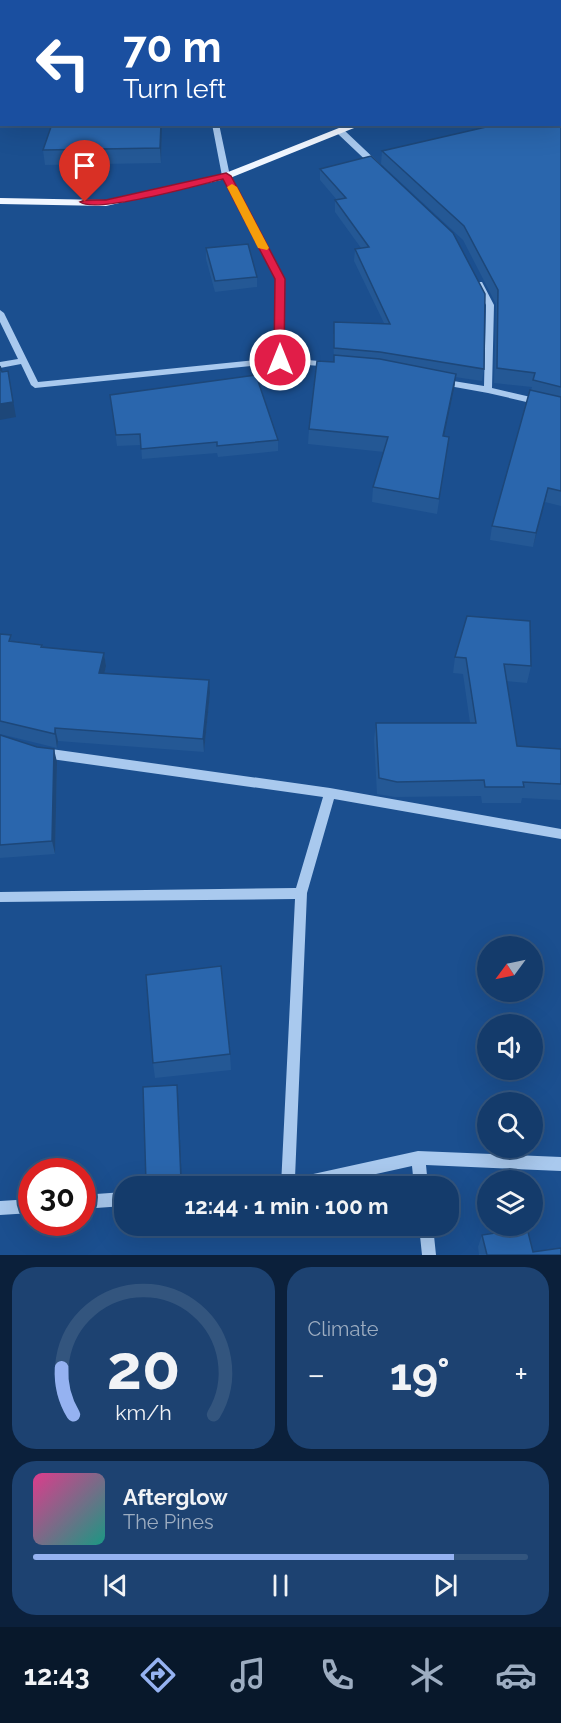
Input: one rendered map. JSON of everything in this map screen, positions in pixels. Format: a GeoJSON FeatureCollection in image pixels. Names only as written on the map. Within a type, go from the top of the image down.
{"type":"FeatureCollection","features":[{"type":"Feature","properties":{"kind":"main road"},"geometry":{"type":"LineString","coordinates":[[0,201],[106,203],[226,176],[354,126]]}},
{"type":"Feature","properties":{"kind":"street"},"geometry":{"type":"LineString","coordinates":[[214,126],[226,176],[280,279],[280,360]]}},
{"type":"Feature","properties":{"kind":"street"},"geometry":{"type":"LineString","coordinates":[[341,132],[382,171]]}},
{"type":"Feature","properties":{"kind":"street"},"geometry":{"type":"LineString","coordinates":[[473,274],[490,305],[488,390]]}},
{"type":"Feature","properties":{"kind":"street"},"geometry":{"type":"LineString","coordinates":[[0,313],[34,385],[280,360],[346,366]]}},
{"type":"Feature","properties":{"kind":"street"},"geometry":{"type":"LineString","coordinates":[[0,365],[23,361]]}},
{"type":"Feature","properties":{"kind":"street"},"geometry":{"type":"LineString","coordinates":[[435,381],[561,406]]}},
{"type":"Feature","properties":{"kind":"street"},"geometry":{"type":"LineString","coordinates":[[31,750],[330,793],[561,834]]}},
{"type":"Feature","properties":{"kind":"street"},"geometry":{"type":"LineString","coordinates":[[288,1176],[301,893],[330,793]]}},
{"type":"Feature","properties":{"kind":"street"},"geometry":{"type":"LineString","coordinates":[[0,897],[301,893]]}},
{"type":"Feature","properties":{"kind":"street"},"geometry":{"type":"LineString","coordinates":[[418,1158],[420,1176]]}},
{"type":"Feature","properties":{"kind":"street"},"geometry":{"type":"LineString","coordinates":[[338,1176],[418,1158],[561,1164]]}},
{"type":"Feature","properties":{"kind":"street"},"geometry":{"type":"LineString","coordinates":[[96,1201],[114,1200]]}},
{"type":"Feature","properties":{"kind":"street"},"geometry":{"type":"LineString","coordinates":[[0,1208],[18,1207]]}},
{"type":"Feature","properties":{"kind":"street"},"geometry":{"type":"LineString","coordinates":[[427,1236],[429,1255]]}},
{"type":"Feature","properties":{"kind":"building"},"geometry":{"type":"Polygon","coordinates":[[[51,126],[161,126],[160,148],[43,150],[51,126]]]}},
{"type":"Feature","properties":{"kind":"building"},"geometry":{"type":"Polygon","coordinates":[[[490,126],[561,126],[561,387],[533,380],[535,373],[497,368],[498,290],[464,226],[382,151],[490,126]]]}},
{"type":"Feature","properties":{"kind":"building"},"geometry":{"type":"Polygon","coordinates":[[[371,156],[453,233],[485,294],[484,369],[380,352],[334,348],[334,322],[390,324],[355,249],[369,247],[335,200],[346,198],[320,169],[371,156]]]}},
{"type":"Feature","properties":{"kind":"building"},"geometry":{"type":"Polygon","coordinates":[[[248,244],[257,277],[215,281],[206,248],[248,244]]]}},
{"type":"Feature","properties":{"kind":"building"},"geometry":{"type":"Polygon","coordinates":[[[334,355],[380,359],[456,374],[443,436],[449,437],[439,499],[373,487],[388,437],[309,429],[317,361],[334,362],[334,355]]]}},
{"type":"Feature","properties":{"kind":"building"},"geometry":{"type":"Polygon","coordinates":[[[0,366],[2,372],[8,371],[13,402],[0,404],[0,366]]]}},
{"type":"Feature","properties":{"kind":"building"},"geometry":{"type":"Polygon","coordinates":[[[256,375],[278,440],[217,446],[217,442],[141,449],[140,434],[116,435],[110,395],[256,375]]]}},
{"type":"Feature","properties":{"kind":"building"},"geometry":{"type":"Polygon","coordinates":[[[530,390],[561,397],[561,491],[548,488],[536,533],[492,526],[530,390]]]}},
{"type":"Feature","properties":{"kind":"building"},"geometry":{"type":"Polygon","coordinates":[[[467,616],[530,621],[531,666],[504,664],[517,746],[561,749],[561,784],[523,782],[524,787],[485,787],[484,780],[397,782],[379,778],[376,723],[476,723],[466,658],[455,657],[467,616]]]}},
{"type":"Feature","properties":{"kind":"building"},"geometry":{"type":"Polygon","coordinates":[[[0,634],[11,635],[9,641],[42,645],[41,647],[104,653],[99,673],[209,680],[203,739],[55,728],[55,734],[0,721],[0,634]]]}},
{"type":"Feature","properties":{"kind":"building"},"geometry":{"type":"Polygon","coordinates":[[[0,735],[37,747],[54,749],[52,841],[0,845],[0,735]]]}},
{"type":"Feature","properties":{"kind":"building"},"geometry":{"type":"Polygon","coordinates":[[[221,966],[230,1054],[153,1063],[146,975],[221,966]]]}},
{"type":"Feature","properties":{"kind":"building"},"geometry":{"type":"Polygon","coordinates":[[[177,1085],[181,1176],[146,1176],[143,1087],[177,1085]]]}},
{"type":"Feature","properties":{"kind":"building"},"geometry":{"type":"Polygon","coordinates":[[[482,1236],[529,1236],[533,1252],[561,1248],[561,1255],[487,1255],[482,1236]]]}},
{"type":"Feature","properties":{"kind":"slow traffic"},"geometry":{"type":"LineString","coordinates":[[232,187],[264,248]]}},
{"type":"Feature","properties":{"kind":"route"},"geometry":{"type":"LineString","coordinates":[[85,202],[106,203],[226,176],[280,279],[280,360]]}}]}
